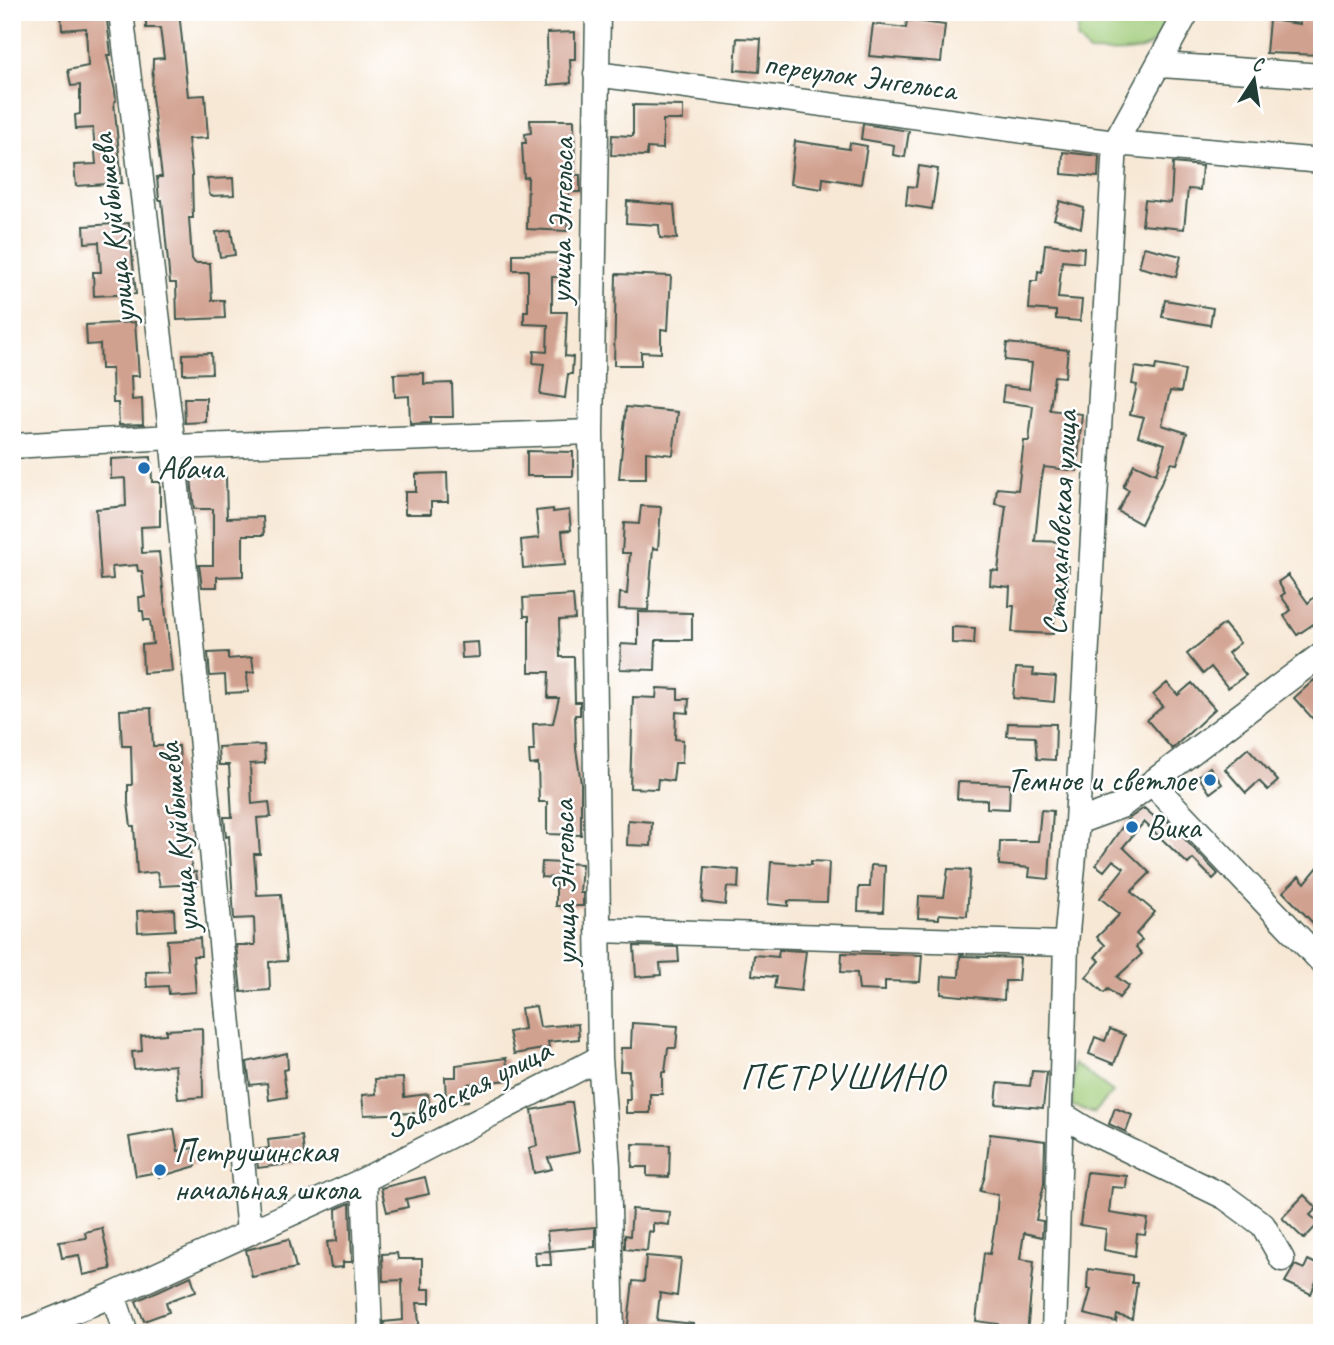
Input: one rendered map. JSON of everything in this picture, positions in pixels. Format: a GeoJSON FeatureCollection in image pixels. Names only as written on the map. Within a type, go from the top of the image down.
{"type":"FeatureCollection","features":[{"type":"Feature","properties":{"kind":"street","name":"улица Куйбышева"},"geometry":{"type":"LineString","coordinates":[[121,12],[172,442],[249,1232]]}},
{"type":"Feature","properties":{"kind":"street","name":"улица Энгельса"},"geometry":{"type":"LineString","coordinates":[[598,12],[591,432],[600,1058],[608,1166],[612,1333]]}},
{"type":"Feature","properties":{"kind":"street"},"geometry":{"type":"LineString","coordinates":[[1187,12],[1161,65],[1115,143],[1322,161]]}},
{"type":"Feature","properties":{"kind":"street"},"geometry":{"type":"LineString","coordinates":[[1161,65],[1322,76]]}},
{"type":"Feature","properties":{"kind":"street","name":"переулок Энгельса"},"geometry":{"type":"LineString","coordinates":[[596,74],[1115,143]]}},
{"type":"Feature","properties":{"kind":"street","name":"Стахановская улица"},"geometry":{"type":"LineString","coordinates":[[1054,1333],[1063,1115],[1066,944],[1077,822],[1115,143]]}},
{"type":"Feature","properties":{"kind":"street"},"geometry":{"type":"LineString","coordinates":[[12,446],[591,432]]}},
{"type":"Feature","properties":{"kind":"street"},"geometry":{"type":"LineString","coordinates":[[1077,822],[1108,813],[1322,654]]}},
{"type":"Feature","properties":{"kind":"street"},"geometry":{"type":"LineString","coordinates":[[1152,782],[1322,962]]}},
{"type":"Feature","properties":{"kind":"street"},"geometry":{"type":"LineString","coordinates":[[598,930],[1066,944]]}},
{"type":"Feature","properties":{"kind":"street","name":"Заводская улица"},"geometry":{"type":"LineString","coordinates":[[20,1333],[113,1295],[364,1180],[600,1058]]}},
{"type":"Feature","properties":{"kind":"street"},"geometry":{"type":"LineString","coordinates":[[1063,1115],[1089,1131],[1225,1197],[1264,1225],[1282,1259]]}},
{"type":"Feature","properties":{"kind":"street"},"geometry":{"type":"LineString","coordinates":[[364,1180],[370,1333]]}},
{"type":"Feature","properties":{"kind":"street"},"geometry":{"type":"LineString","coordinates":[[113,1295],[126,1333]]}},
{"type":"Feature","properties":{"kind":"green space"},"geometry":{"type":"Polygon","coordinates":[[[1080,12],[1175,12],[1168,27],[1151,45],[1130,52],[1089,52],[1077,39],[1080,12]]]}},
{"type":"Feature","properties":{"kind":"green space"},"geometry":{"type":"Polygon","coordinates":[[[1074,1063],[1113,1092],[1094,1113],[1072,1106],[1074,1063]]]}},
{"type":"Feature","properties":{"kind":"building"},"geometry":{"type":"Polygon","coordinates":[[[106,12],[111,55],[107,55],[115,91],[122,183],[76,186],[74,165],[96,164],[93,128],[76,129],[75,115],[80,114],[80,85],[71,86],[68,70],[88,66],[86,28],[62,30],[61,13],[106,12]]]}},
{"type":"Feature","properties":{"kind":"building"},"geometry":{"type":"Polygon","coordinates":[[[146,12],[179,12],[188,96],[205,95],[208,138],[188,139],[192,175],[193,218],[189,218],[192,259],[195,263],[210,263],[212,300],[224,300],[225,318],[177,320],[176,283],[170,283],[162,200],[159,200],[157,177],[162,177],[152,97],[153,59],[164,58],[160,28],[146,28],[146,12]]]}},
{"type":"Feature","properties":{"kind":"building"},"geometry":{"type":"Polygon","coordinates":[[[1300,18],[1322,20],[1322,55],[1266,53],[1269,20],[1300,24],[1300,18]]]}},
{"type":"Feature","properties":{"kind":"building"},"geometry":{"type":"Polygon","coordinates":[[[907,20],[945,25],[941,62],[869,56],[873,24],[906,28],[907,20]]]}},
{"type":"Feature","properties":{"kind":"building"},"geometry":{"type":"Polygon","coordinates":[[[575,32],[575,59],[570,59],[571,83],[548,85],[547,33],[575,32]]]}},
{"type":"Feature","properties":{"kind":"building"},"geometry":{"type":"Polygon","coordinates":[[[737,38],[761,39],[759,72],[735,70],[737,38]]]}},
{"type":"Feature","properties":{"kind":"building"},"geometry":{"type":"Polygon","coordinates":[[[633,105],[683,106],[683,120],[663,120],[663,149],[647,148],[647,156],[611,155],[612,135],[633,136],[633,105]]]}},
{"type":"Feature","properties":{"kind":"building"},"geometry":{"type":"Polygon","coordinates":[[[530,120],[574,120],[575,175],[580,175],[580,192],[569,192],[567,231],[527,229],[528,177],[524,178],[522,143],[526,143],[525,134],[531,133],[530,120]]]}},
{"type":"Feature","properties":{"kind":"building"},"geometry":{"type":"Polygon","coordinates":[[[863,124],[909,131],[905,157],[893,155],[894,145],[861,139],[863,124]]]}},
{"type":"Feature","properties":{"kind":"building"},"geometry":{"type":"Polygon","coordinates":[[[795,141],[849,149],[850,143],[867,146],[861,184],[823,178],[822,189],[790,184],[795,141]]]}},
{"type":"Feature","properties":{"kind":"building"},"geometry":{"type":"Polygon","coordinates":[[[1063,152],[1099,156],[1098,177],[1062,174],[1063,152]]]}},
{"type":"Feature","properties":{"kind":"building"},"geometry":{"type":"Polygon","coordinates":[[[1173,163],[1202,166],[1200,190],[1188,189],[1184,229],[1142,225],[1145,200],[1171,203],[1173,163]]]}},
{"type":"Feature","properties":{"kind":"building"},"geometry":{"type":"Polygon","coordinates":[[[919,166],[938,169],[932,209],[906,205],[908,186],[916,187],[919,166]]]}},
{"type":"Feature","properties":{"kind":"building"},"geometry":{"type":"Polygon","coordinates":[[[233,178],[234,195],[210,196],[207,179],[233,178]]]}},
{"type":"Feature","properties":{"kind":"building"},"geometry":{"type":"Polygon","coordinates":[[[627,201],[674,205],[677,239],[660,238],[659,225],[626,223],[627,201]]]}},
{"type":"Feature","properties":{"kind":"building"},"geometry":{"type":"Polygon","coordinates":[[[1060,201],[1084,208],[1081,228],[1054,219],[1060,201]]]}},
{"type":"Feature","properties":{"kind":"building"},"geometry":{"type":"Polygon","coordinates":[[[129,223],[136,294],[94,296],[93,272],[101,272],[99,242],[85,243],[84,226],[129,223]]]}},
{"type":"Feature","properties":{"kind":"building"},"geometry":{"type":"Polygon","coordinates":[[[231,230],[235,255],[220,257],[216,232],[231,230]]]}},
{"type":"Feature","properties":{"kind":"building"},"geometry":{"type":"Polygon","coordinates":[[[1045,244],[1084,248],[1083,263],[1062,261],[1058,298],[1082,300],[1080,321],[1056,319],[1056,311],[1029,309],[1031,281],[1037,281],[1038,271],[1042,272],[1045,244]]]}},
{"type":"Feature","properties":{"kind":"building"},"geometry":{"type":"Polygon","coordinates":[[[1144,247],[1181,256],[1176,277],[1139,267],[1144,247]]]}},
{"type":"Feature","properties":{"kind":"building"},"geometry":{"type":"Polygon","coordinates":[[[563,253],[563,277],[552,277],[552,312],[567,312],[565,356],[573,357],[572,374],[568,374],[565,398],[540,394],[544,364],[533,363],[534,351],[547,352],[548,325],[524,324],[524,311],[528,311],[528,270],[513,270],[513,254],[563,253]]]}},
{"type":"Feature","properties":{"kind":"building"},"geometry":{"type":"Polygon","coordinates":[[[616,274],[671,276],[668,330],[661,329],[661,353],[641,352],[641,365],[614,365],[616,274]]]}},
{"type":"Feature","properties":{"kind":"building"},"geometry":{"type":"Polygon","coordinates":[[[1165,300],[1213,308],[1210,325],[1162,317],[1165,300]]]}},
{"type":"Feature","properties":{"kind":"building"},"geometry":{"type":"Polygon","coordinates":[[[135,322],[139,376],[131,376],[132,400],[142,399],[143,424],[119,425],[118,403],[113,403],[112,369],[101,369],[100,344],[87,345],[86,325],[135,322]]]}},
{"type":"Feature","properties":{"kind":"building"},"geometry":{"type":"Polygon","coordinates":[[[1007,343],[1068,350],[1065,377],[1054,376],[1050,410],[1082,414],[1077,471],[1044,467],[1041,482],[1035,541],[1066,542],[1064,566],[1069,566],[1067,590],[1057,589],[1053,634],[1012,632],[1014,606],[1009,606],[1010,587],[990,585],[991,570],[998,571],[1006,506],[995,504],[997,488],[1018,490],[1024,441],[1029,441],[1033,406],[1002,402],[1004,386],[1029,389],[1032,363],[1005,360],[1007,343]]]}},
{"type":"Feature","properties":{"kind":"building"},"geometry":{"type":"Polygon","coordinates":[[[211,353],[212,373],[183,374],[183,354],[211,353]]]}},
{"type":"Feature","properties":{"kind":"building"},"geometry":{"type":"Polygon","coordinates":[[[1156,365],[1185,370],[1181,392],[1170,391],[1162,425],[1187,433],[1177,464],[1171,463],[1141,524],[1118,511],[1129,490],[1123,487],[1134,464],[1156,474],[1165,444],[1138,436],[1144,417],[1130,414],[1137,385],[1132,384],[1135,367],[1155,370],[1156,365]]]}},
{"type":"Feature","properties":{"kind":"building"},"geometry":{"type":"Polygon","coordinates":[[[424,373],[424,384],[452,383],[453,417],[430,417],[430,423],[410,424],[409,396],[395,397],[394,374],[424,373]]]}},
{"type":"Feature","properties":{"kind":"building"},"geometry":{"type":"Polygon","coordinates":[[[184,398],[206,398],[206,422],[185,423],[184,398]]]}},
{"type":"Feature","properties":{"kind":"building"},"geometry":{"type":"Polygon","coordinates":[[[626,407],[678,412],[673,455],[646,452],[646,479],[619,479],[626,407]]]}},
{"type":"Feature","properties":{"kind":"building"},"geometry":{"type":"Polygon","coordinates":[[[527,451],[573,452],[573,476],[527,476],[527,451]]]}},
{"type":"Feature","properties":{"kind":"building"},"geometry":{"type":"Polygon","coordinates":[[[151,457],[152,482],[160,482],[160,526],[141,527],[142,553],[159,552],[172,671],[143,673],[142,645],[153,644],[150,620],[144,620],[143,611],[140,611],[139,597],[145,597],[142,571],[138,571],[137,565],[112,567],[113,579],[101,580],[96,509],[126,506],[125,478],[111,479],[111,459],[151,457]]]}},
{"type":"Feature","properties":{"kind":"building"},"geometry":{"type":"Polygon","coordinates":[[[447,473],[448,502],[431,502],[431,514],[405,514],[405,492],[416,492],[416,474],[447,473]]]}},
{"type":"Feature","properties":{"kind":"building"},"geometry":{"type":"Polygon","coordinates":[[[226,477],[227,518],[263,517],[264,535],[243,535],[243,576],[217,577],[217,587],[202,587],[199,565],[213,565],[213,509],[194,509],[191,478],[226,477]]]}},
{"type":"Feature","properties":{"kind":"building"},"geometry":{"type":"Polygon","coordinates":[[[641,506],[661,507],[658,549],[653,548],[648,610],[619,609],[620,593],[627,594],[630,553],[622,553],[624,523],[639,524],[641,506]]]}},
{"type":"Feature","properties":{"kind":"building"},"geometry":{"type":"Polygon","coordinates":[[[553,509],[553,512],[569,510],[571,530],[562,531],[565,565],[523,568],[521,540],[539,538],[536,511],[553,509]]]}},
{"type":"Feature","properties":{"kind":"building"},"geometry":{"type":"Polygon","coordinates":[[[1288,575],[1308,603],[1322,590],[1322,618],[1297,635],[1284,616],[1291,610],[1281,596],[1285,593],[1278,582],[1288,575]]]}},
{"type":"Feature","properties":{"kind":"building"},"geometry":{"type":"Polygon","coordinates":[[[573,595],[575,619],[559,620],[560,657],[574,657],[575,702],[580,702],[580,715],[575,715],[581,783],[581,835],[547,834],[547,802],[539,802],[538,764],[530,765],[529,751],[534,751],[533,724],[553,723],[559,698],[548,698],[549,672],[529,672],[529,616],[524,616],[523,598],[573,595]]]}},
{"type":"Feature","properties":{"kind":"building"},"geometry":{"type":"Polygon","coordinates":[[[638,612],[692,613],[692,640],[656,640],[655,670],[620,669],[621,644],[638,645],[638,612]]]}},
{"type":"Feature","properties":{"kind":"building"},"geometry":{"type":"Polygon","coordinates":[[[1224,624],[1240,643],[1228,653],[1246,675],[1228,688],[1211,667],[1203,674],[1187,654],[1224,624]]]}},
{"type":"Feature","properties":{"kind":"building"},"geometry":{"type":"Polygon","coordinates":[[[952,627],[975,628],[974,644],[952,643],[952,627]]]}},
{"type":"Feature","properties":{"kind":"building"},"geometry":{"type":"Polygon","coordinates":[[[478,642],[479,657],[462,658],[461,643],[478,642]]]}},
{"type":"Feature","properties":{"kind":"building"},"geometry":{"type":"Polygon","coordinates":[[[228,652],[228,659],[252,657],[254,672],[247,673],[248,692],[226,693],[225,675],[210,676],[208,653],[228,652]]]}},
{"type":"Feature","properties":{"kind":"building"},"geometry":{"type":"Polygon","coordinates":[[[1016,668],[1034,669],[1033,675],[1056,677],[1054,702],[1013,698],[1016,668]]]}},
{"type":"Feature","properties":{"kind":"building"},"geometry":{"type":"Polygon","coordinates":[[[1314,680],[1322,689],[1322,712],[1314,720],[1294,698],[1314,680]]]}},
{"type":"Feature","properties":{"kind":"building"},"geometry":{"type":"Polygon","coordinates":[[[1167,683],[1178,695],[1192,683],[1215,709],[1172,749],[1147,720],[1163,706],[1153,695],[1167,683]]]}},
{"type":"Feature","properties":{"kind":"building"},"geometry":{"type":"Polygon","coordinates":[[[657,688],[678,689],[678,699],[689,699],[688,713],[676,712],[675,739],[683,740],[682,763],[675,763],[673,781],[658,779],[657,789],[630,788],[633,697],[656,698],[657,688]]]}},
{"type":"Feature","properties":{"kind":"building"},"geometry":{"type":"Polygon","coordinates":[[[151,708],[153,746],[179,746],[183,829],[188,828],[192,872],[196,872],[198,884],[160,886],[157,872],[137,874],[134,826],[131,826],[128,803],[128,785],[132,785],[131,746],[122,746],[120,710],[151,708]]]}},
{"type":"Feature","properties":{"kind":"building"},"geometry":{"type":"Polygon","coordinates":[[[1008,723],[1056,724],[1055,760],[1037,759],[1035,737],[1007,736],[1008,723]]]}},
{"type":"Feature","properties":{"kind":"building"},"geometry":{"type":"Polygon","coordinates":[[[264,745],[265,763],[250,764],[252,804],[269,802],[271,817],[257,818],[260,854],[254,854],[257,895],[281,894],[287,961],[269,962],[270,990],[241,992],[236,945],[255,945],[254,918],[234,919],[229,836],[226,837],[224,817],[232,817],[229,765],[219,765],[218,747],[264,745]]]}},
{"type":"Feature","properties":{"kind":"building"},"geometry":{"type":"Polygon","coordinates":[[[1248,748],[1278,781],[1268,790],[1259,781],[1246,793],[1225,769],[1248,748]]]}},
{"type":"Feature","properties":{"kind":"building"},"geometry":{"type":"Polygon","coordinates":[[[1210,767],[1222,784],[1210,793],[1198,776],[1210,767]]]}},
{"type":"Feature","properties":{"kind":"building"},"geometry":{"type":"Polygon","coordinates":[[[958,782],[1010,784],[1009,809],[987,808],[987,800],[957,799],[958,782]]]}},
{"type":"Feature","properties":{"kind":"building"},"geometry":{"type":"Polygon","coordinates":[[[1144,808],[1158,820],[1163,816],[1218,874],[1213,879],[1193,859],[1188,864],[1144,822],[1123,847],[1150,873],[1131,892],[1155,912],[1136,934],[1142,940],[1136,947],[1142,954],[1117,977],[1129,986],[1119,998],[1108,989],[1104,993],[1086,977],[1100,961],[1095,957],[1105,945],[1097,937],[1120,914],[1100,898],[1124,868],[1113,860],[1104,871],[1096,865],[1127,820],[1144,808]]]}},
{"type":"Feature","properties":{"kind":"building"},"geometry":{"type":"Polygon","coordinates":[[[1041,810],[1053,811],[1049,879],[1029,877],[1030,868],[999,865],[1000,841],[1038,841],[1041,810]]]}},
{"type":"Feature","properties":{"kind":"building"},"geometry":{"type":"Polygon","coordinates":[[[628,820],[652,822],[651,846],[627,845],[628,820]]]}},
{"type":"Feature","properties":{"kind":"building"},"geometry":{"type":"Polygon","coordinates":[[[811,861],[829,862],[827,902],[788,901],[788,906],[768,904],[771,862],[811,865],[811,861]]]}},
{"type":"Feature","properties":{"kind":"building"},"geometry":{"type":"Polygon","coordinates":[[[542,862],[582,864],[580,893],[583,893],[583,906],[556,906],[556,878],[541,877],[542,862]]]}},
{"type":"Feature","properties":{"kind":"building"},"geometry":{"type":"Polygon","coordinates":[[[1322,862],[1322,918],[1315,925],[1283,892],[1299,876],[1305,883],[1322,862]]]}},
{"type":"Feature","properties":{"kind":"building"},"geometry":{"type":"Polygon","coordinates":[[[871,865],[885,866],[883,912],[858,911],[859,887],[870,887],[871,865]]]}},
{"type":"Feature","properties":{"kind":"building"},"geometry":{"type":"Polygon","coordinates":[[[705,867],[739,870],[738,888],[727,887],[725,905],[702,902],[705,867]]]}},
{"type":"Feature","properties":{"kind":"building"},"geometry":{"type":"Polygon","coordinates":[[[948,869],[970,870],[967,916],[939,914],[939,919],[918,918],[919,896],[944,897],[948,869]]]}},
{"type":"Feature","properties":{"kind":"building"},"geometry":{"type":"Polygon","coordinates":[[[174,909],[175,930],[138,932],[137,911],[174,909]]]}},
{"type":"Feature","properties":{"kind":"building"},"geometry":{"type":"Polygon","coordinates":[[[200,938],[201,956],[193,956],[196,992],[169,994],[168,986],[147,987],[146,972],[169,971],[167,940],[200,938]]]}},
{"type":"Feature","properties":{"kind":"building"},"geometry":{"type":"Polygon","coordinates":[[[634,946],[678,947],[679,962],[660,963],[661,975],[636,977],[634,946]]]}},
{"type":"Feature","properties":{"kind":"building"},"geometry":{"type":"Polygon","coordinates":[[[779,950],[806,951],[801,991],[774,988],[776,977],[752,975],[754,955],[778,957],[779,950]]]}},
{"type":"Feature","properties":{"kind":"building"},"geometry":{"type":"Polygon","coordinates":[[[842,953],[922,955],[920,982],[885,981],[885,991],[859,990],[857,973],[841,972],[842,953]]]}},
{"type":"Feature","properties":{"kind":"building"},"geometry":{"type":"Polygon","coordinates":[[[960,956],[1020,958],[1018,981],[1005,981],[1004,1000],[941,994],[942,976],[959,977],[960,956]]]}},
{"type":"Feature","properties":{"kind":"building"},"geometry":{"type":"Polygon","coordinates":[[[536,1006],[540,1027],[578,1024],[579,1039],[548,1042],[549,1048],[514,1054],[509,1032],[524,1029],[521,1008],[536,1006]]]}},
{"type":"Feature","properties":{"kind":"building"},"geometry":{"type":"Polygon","coordinates":[[[632,1023],[678,1026],[676,1048],[668,1048],[665,1072],[662,1072],[662,1094],[650,1094],[650,1113],[626,1113],[626,1100],[630,1100],[629,1071],[620,1071],[621,1048],[631,1048],[632,1023]]]}},
{"type":"Feature","properties":{"kind":"building"},"geometry":{"type":"Polygon","coordinates":[[[202,1028],[203,1097],[178,1099],[175,1065],[134,1069],[132,1052],[142,1051],[141,1036],[166,1034],[166,1030],[202,1028]]]}},
{"type":"Feature","properties":{"kind":"building"},"geometry":{"type":"Polygon","coordinates":[[[1110,1029],[1125,1035],[1114,1064],[1089,1054],[1095,1037],[1105,1041],[1110,1029]]]}},
{"type":"Feature","properties":{"kind":"building"},"geometry":{"type":"Polygon","coordinates":[[[287,1053],[288,1069],[283,1070],[287,1097],[269,1100],[267,1083],[250,1085],[247,1062],[287,1053]]]}},
{"type":"Feature","properties":{"kind":"building"},"geometry":{"type":"Polygon","coordinates":[[[506,1058],[509,1080],[468,1084],[468,1101],[446,1102],[445,1077],[456,1077],[456,1065],[506,1058]]]}},
{"type":"Feature","properties":{"kind":"building"},"geometry":{"type":"Polygon","coordinates":[[[1032,1071],[1047,1072],[1043,1108],[996,1104],[998,1083],[1030,1086],[1032,1071]]]}},
{"type":"Feature","properties":{"kind":"building"},"geometry":{"type":"Polygon","coordinates":[[[403,1078],[404,1097],[428,1094],[431,1119],[414,1120],[414,1113],[364,1115],[362,1095],[376,1094],[375,1079],[403,1078]]]}},
{"type":"Feature","properties":{"kind":"building"},"geometry":{"type":"Polygon","coordinates":[[[572,1102],[579,1152],[548,1158],[552,1169],[534,1173],[529,1148],[537,1146],[532,1110],[572,1102]]]}},
{"type":"Feature","properties":{"kind":"building"},"geometry":{"type":"Polygon","coordinates":[[[1115,1108],[1132,1115],[1126,1132],[1109,1124],[1115,1108]]]}},
{"type":"Feature","properties":{"kind":"building"},"geometry":{"type":"Polygon","coordinates":[[[174,1129],[178,1151],[193,1148],[196,1166],[159,1177],[158,1172],[136,1176],[129,1137],[174,1129]]]}},
{"type":"Feature","properties":{"kind":"building"},"geometry":{"type":"Polygon","coordinates":[[[990,1134],[1045,1141],[1044,1184],[1036,1220],[1043,1221],[1042,1237],[1024,1233],[1020,1259],[1034,1261],[1027,1333],[998,1333],[999,1324],[976,1321],[984,1253],[990,1254],[998,1195],[980,1191],[985,1176],[990,1134]]]}},
{"type":"Feature","properties":{"kind":"building"},"geometry":{"type":"Polygon","coordinates":[[[302,1136],[305,1162],[258,1168],[256,1150],[269,1148],[268,1140],[302,1136]]]}},
{"type":"Feature","properties":{"kind":"building"},"geometry":{"type":"Polygon","coordinates":[[[633,1144],[670,1145],[669,1177],[647,1176],[647,1167],[632,1167],[633,1144]]]}},
{"type":"Feature","properties":{"kind":"building"},"geometry":{"type":"Polygon","coordinates":[[[1087,1172],[1127,1176],[1126,1188],[1112,1187],[1109,1213],[1148,1219],[1145,1235],[1137,1234],[1135,1256],[1104,1250],[1106,1229],[1080,1225],[1087,1172]]]}},
{"type":"Feature","properties":{"kind":"building"},"geometry":{"type":"Polygon","coordinates":[[[425,1177],[429,1194],[406,1199],[408,1207],[387,1212],[381,1188],[425,1177]]]}},
{"type":"Feature","properties":{"kind":"building"},"geometry":{"type":"Polygon","coordinates":[[[1304,1195],[1317,1208],[1310,1215],[1319,1223],[1304,1239],[1282,1218],[1304,1195]]]}},
{"type":"Feature","properties":{"kind":"building"},"geometry":{"type":"Polygon","coordinates":[[[350,1203],[352,1262],[343,1262],[343,1267],[331,1268],[327,1242],[337,1241],[336,1209],[350,1203]]]}},
{"type":"Feature","properties":{"kind":"building"},"geometry":{"type":"Polygon","coordinates":[[[632,1209],[670,1212],[669,1225],[653,1223],[653,1232],[649,1231],[647,1251],[625,1249],[625,1235],[630,1236],[632,1209]]]}},
{"type":"Feature","properties":{"kind":"building"},"geometry":{"type":"Polygon","coordinates":[[[595,1227],[595,1247],[549,1251],[547,1231],[595,1227]]]}},
{"type":"Feature","properties":{"kind":"building"},"geometry":{"type":"Polygon","coordinates":[[[102,1228],[111,1269],[83,1275],[79,1255],[62,1258],[59,1242],[86,1238],[85,1232],[102,1228]]]}},
{"type":"Feature","properties":{"kind":"building"},"geometry":{"type":"Polygon","coordinates":[[[289,1239],[296,1268],[252,1277],[246,1250],[289,1239]]]}},
{"type":"Feature","properties":{"kind":"building"},"geometry":{"type":"Polygon","coordinates":[[[550,1251],[551,1265],[536,1265],[535,1252],[550,1251]]]}},
{"type":"Feature","properties":{"kind":"building"},"geometry":{"type":"Polygon","coordinates":[[[397,1253],[398,1259],[422,1259],[422,1289],[430,1289],[430,1303],[417,1303],[420,1333],[385,1333],[384,1322],[403,1320],[402,1280],[383,1281],[382,1254],[397,1253]]]}},
{"type":"Feature","properties":{"kind":"building"},"geometry":{"type":"Polygon","coordinates":[[[646,1256],[681,1259],[677,1296],[660,1293],[657,1320],[693,1324],[693,1333],[627,1333],[633,1281],[644,1282],[646,1256]]]}},
{"type":"Feature","properties":{"kind":"building"},"geometry":{"type":"Polygon","coordinates":[[[1308,1260],[1322,1267],[1311,1294],[1285,1282],[1295,1265],[1304,1269],[1308,1260]]]}},
{"type":"Feature","properties":{"kind":"building"},"geometry":{"type":"Polygon","coordinates":[[[1088,1269],[1132,1275],[1132,1283],[1137,1283],[1132,1319],[1117,1315],[1116,1322],[1084,1314],[1091,1289],[1087,1289],[1088,1269]]]}},
{"type":"Feature","properties":{"kind":"building"},"geometry":{"type":"Polygon","coordinates":[[[191,1276],[196,1291],[166,1302],[169,1312],[144,1321],[136,1301],[191,1276]]]}},
{"type":"Feature","properties":{"kind":"place","name":"Авача"},"geometry":{"type":"Point","coordinates":[144,468]}},
{"type":"Feature","properties":{"kind":"place","name":"Темное и светлое"},"geometry":{"type":"Point","coordinates":[1210,780]}},
{"type":"Feature","properties":{"kind":"place","name":"Вика"},"geometry":{"type":"Point","coordinates":[1132,827]}},
{"type":"Feature","properties":{"kind":"place","name":"Петрушинская начальная школа"},"geometry":{"type":"Point","coordinates":[160,1170]}},
{"type":"Feature","properties":{"kind":"district","name":"ПЕТРУШИНО"},"geometry":{"type":"Point","coordinates":[843,1076]}}]}
